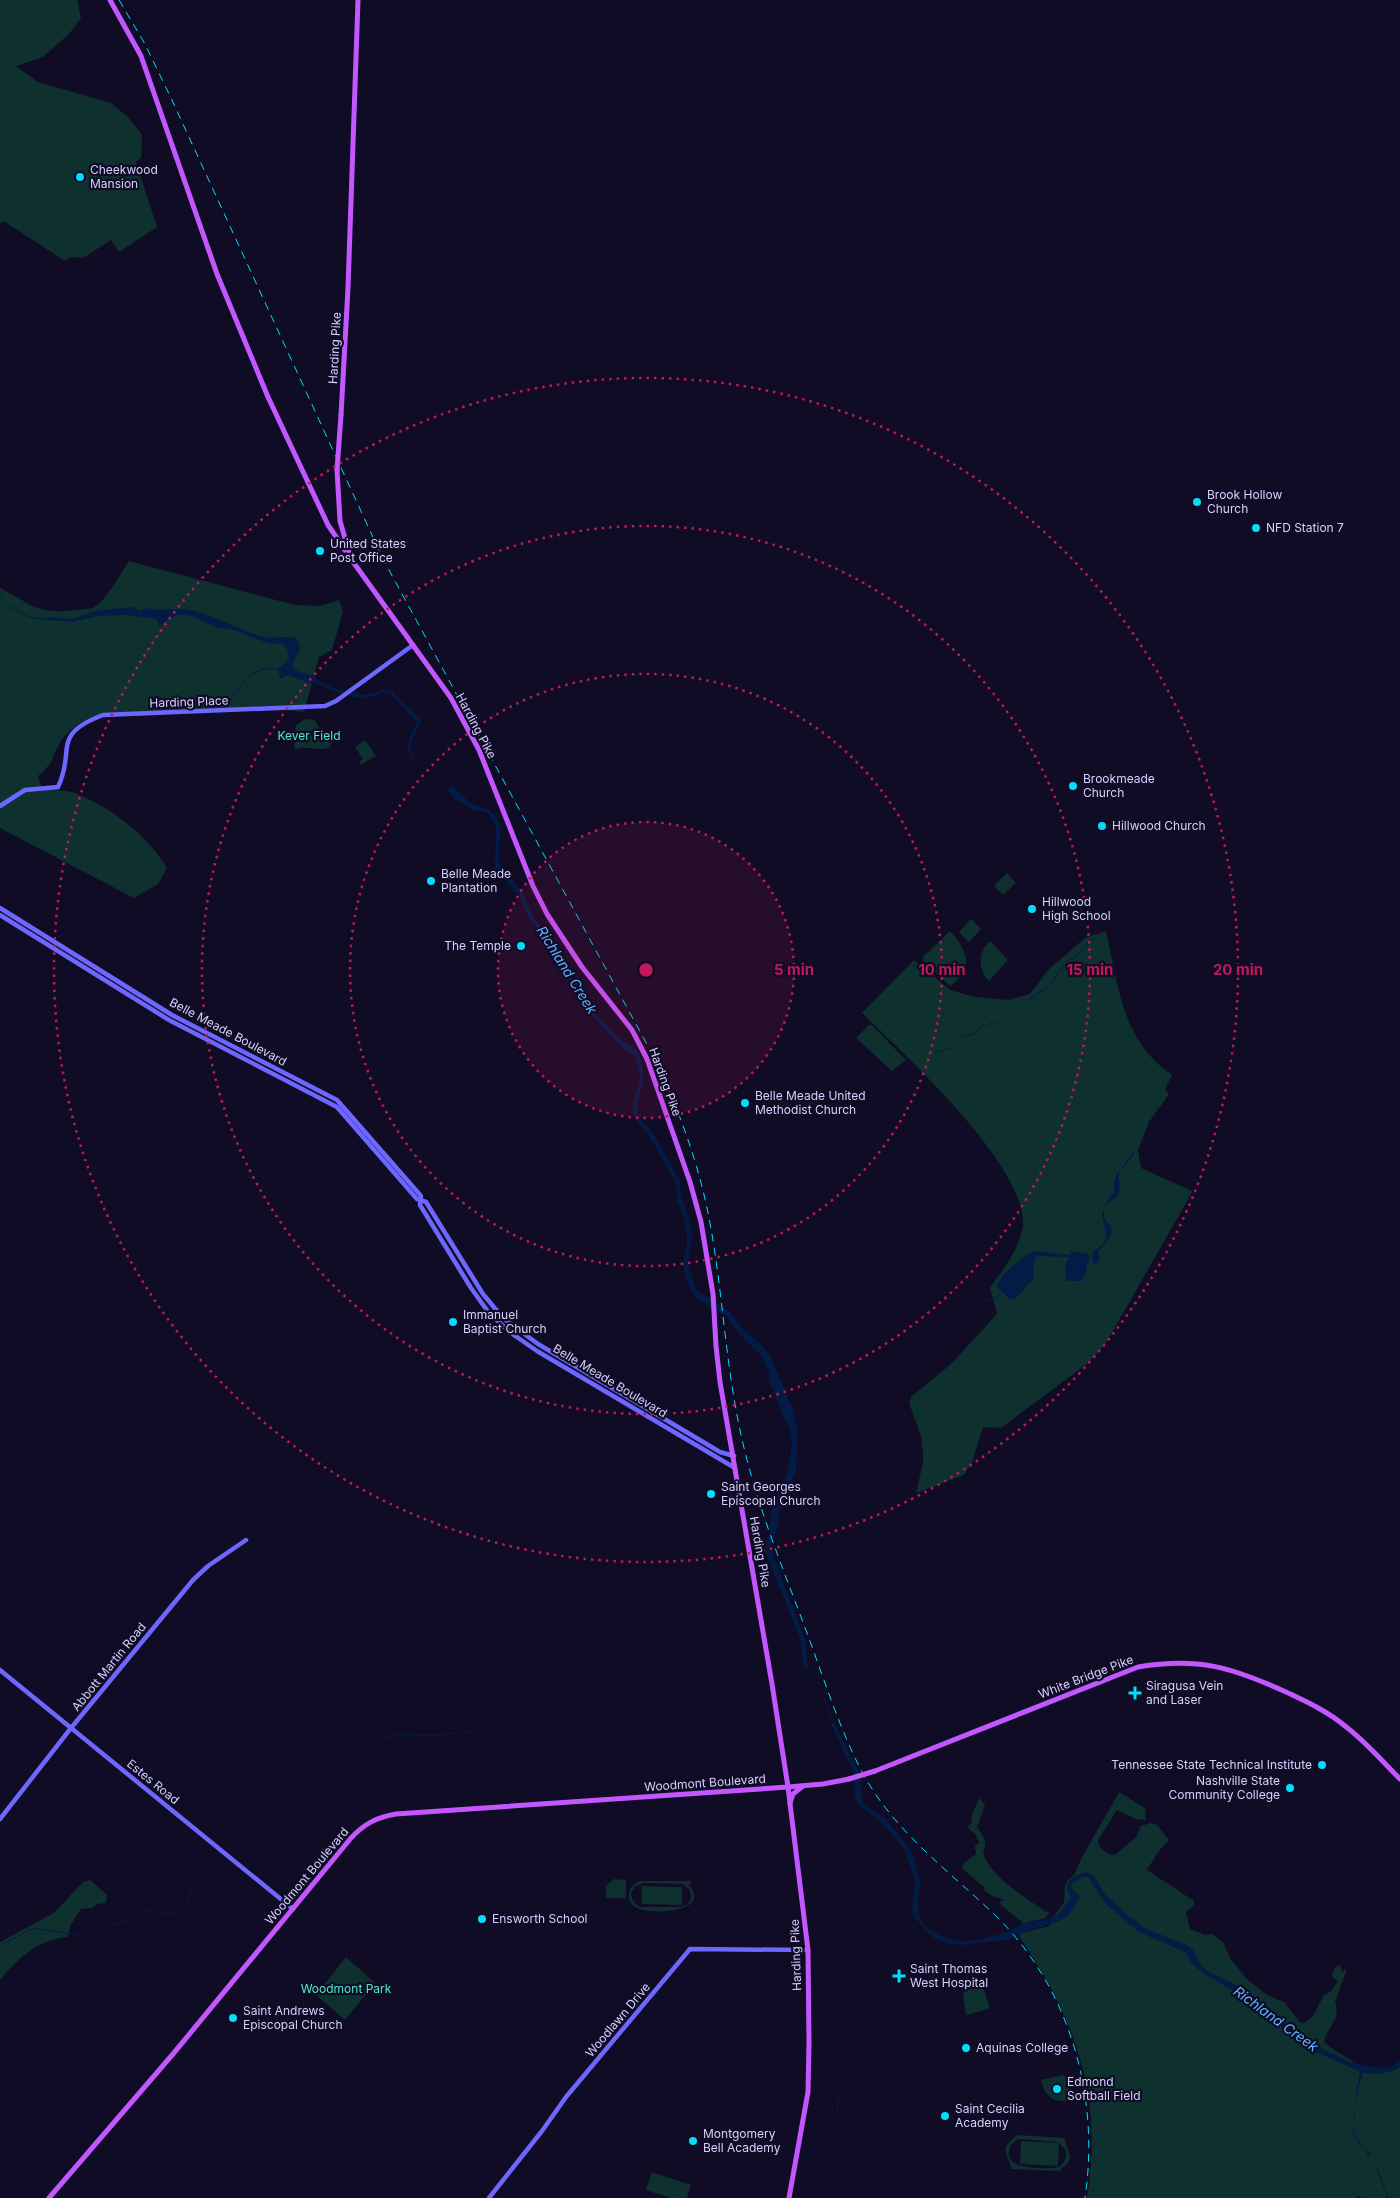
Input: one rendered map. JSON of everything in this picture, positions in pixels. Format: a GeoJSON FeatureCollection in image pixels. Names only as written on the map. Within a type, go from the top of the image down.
{"type":"FeatureCollection","features":[{"type":"Feature","properties":{"kind":"main road"},"geometry":{"type":"LineString","coordinates":[[110,0],[142,56],[217,274],[268,397],[328,525],[350,556]]}},
{"type":"Feature","properties":{"kind":"main road","name":"Harding Pike"},"geometry":{"type":"LineString","coordinates":[[358,0],[348,291],[337,470],[340,521],[350,556],[364,580],[441,682],[468,728],[490,776],[533,886],[547,914],[582,967],[632,1030],[647,1058],[690,1182],[701,1222],[713,1294],[713,1316],[720,1382],[734,1456],[788,1787],[808,1950],[810,2043],[808,2092],[789,2198]]}},
{"type":"Feature","properties":{"kind":"main road"},"geometry":{"type":"LineString","coordinates":[[328,525],[340,521]]}},
{"type":"Feature","properties":{"kind":"main road","name":"Harding Place"},"geometry":{"type":"LineString","coordinates":[[0,806],[25,790],[58,787],[64,774],[64,756],[71,734],[81,724],[103,715],[318,707],[330,704],[413,645]]}},
{"type":"Feature","properties":{"kind":"main road","name":"Belle Meade Boulevard"},"geometry":{"type":"LineString","coordinates":[[0,908],[221,1044],[235,1055],[340,1106]]}},
{"type":"Feature","properties":{"kind":"main road","name":"Belle Meade Boulevard"},"geometry":{"type":"LineString","coordinates":[[0,915],[168,1020],[238,1050],[312,1087],[340,1106],[398,1168],[421,1196],[420,1200]]}},
{"type":"Feature","properties":{"kind":"main road"},"geometry":{"type":"LineString","coordinates":[[78,964],[82,959]]}},
{"type":"Feature","properties":{"kind":"main road"},"geometry":{"type":"LineString","coordinates":[[235,1055],[238,1050]]}},
{"type":"Feature","properties":{"kind":"main road","name":"Belle Meade Boulevard"},"geometry":{"type":"LineString","coordinates":[[361,1130],[393,1172],[417,1199],[426,1202],[461,1265],[463,1275],[500,1323],[538,1350],[582,1373]]}},
{"type":"Feature","properties":{"kind":"main road"},"geometry":{"type":"LineString","coordinates":[[393,1172],[398,1168]]}},
{"type":"Feature","properties":{"kind":"main road","name":"Belle Meade Boulevard"},"geometry":{"type":"LineString","coordinates":[[461,1265],[467,1270],[483,1300],[503,1318],[541,1346],[606,1388],[659,1419],[734,1456]]}},
{"type":"Feature","properties":{"kind":"main road"},"geometry":{"type":"LineString","coordinates":[[463,1275],[467,1270]]}},
{"type":"Feature","properties":{"kind":"main road"},"geometry":{"type":"LineString","coordinates":[[500,1323],[503,1318]]}},
{"type":"Feature","properties":{"kind":"main road"},"geometry":{"type":"LineString","coordinates":[[538,1350],[541,1346]]}},
{"type":"Feature","properties":{"kind":"main road","name":"Belle Meade Boulevard"},"geometry":{"type":"LineString","coordinates":[[659,1419],[685,1438],[735,1468]]}},
{"type":"Feature","properties":{"kind":"main road"},"geometry":{"type":"LineString","coordinates":[[685,1438],[688,1433]]}},
{"type":"Feature","properties":{"kind":"main road"},"geometry":{"type":"LineString","coordinates":[[704,1449],[707,1444]]}},
{"type":"Feature","properties":{"kind":"main road","name":"Abbott Martin Road"},"geometry":{"type":"LineString","coordinates":[[0,1819],[71,1728],[193,1580],[208,1566],[246,1540]]}},
{"type":"Feature","properties":{"kind":"main road","name":"White Bridge Pike"},"geometry":{"type":"LineString","coordinates":[[788,1787],[840,1781],[875,1771],[1138,1667],[1179,1662],[1212,1665],[1235,1671],[1316,1706],[1347,1727],[1400,1779]]}},
{"type":"Feature","properties":{"kind":"main road","name":"Estes Road"},"geometry":{"type":"LineString","coordinates":[[0,1670],[293,1909]]}},
{"type":"Feature","properties":{"kind":"main road"},"geometry":{"type":"LineString","coordinates":[[785,1771],[792,1781],[803,1786],[793,1794],[790,1806]]}},
{"type":"Feature","properties":{"kind":"main road","name":"Woodmont Boulevard"},"geometry":{"type":"LineString","coordinates":[[49,2198],[173,2054],[360,1829],[372,1821],[386,1816],[436,1810],[788,1787]]}},
{"type":"Feature","properties":{"kind":"main road","name":"Woodlawn Drive"},"geometry":{"type":"LineString","coordinates":[[489,2198],[542,2131],[566,2097],[690,1949],[808,1950]]}},
{"type":"Feature","properties":{"kind":"green space"},"geometry":{"type":"Polygon","coordinates":[[[0,0],[77,0],[81,18],[69,34],[43,57],[16,66],[38,82],[111,103],[128,117],[142,135],[141,158],[136,162],[157,227],[119,252],[111,240],[83,258],[72,257],[65,261],[5,222],[0,223],[0,0]]]}},
{"type":"Feature","properties":{"kind":"green space"},"geometry":{"type":"Polygon","coordinates":[[[129,561],[295,605],[320,606],[339,600],[343,612],[332,650],[319,657],[304,712],[265,708],[106,713],[81,722],[61,741],[50,763],[38,776],[42,788],[76,793],[118,816],[150,845],[167,868],[158,884],[134,898],[0,828],[0,588],[35,607],[51,611],[90,609],[104,599],[129,561]]]}},
{"type":"Feature","properties":{"kind":"green space","name":"Kever Field"},"geometry":{"type":"Polygon","coordinates":[[[305,719],[314,720],[321,730],[330,734],[332,738],[330,747],[321,749],[294,748],[296,725],[305,719]]]}},
{"type":"Feature","properties":{"kind":"green space"},"geometry":{"type":"Polygon","coordinates":[[[365,740],[376,756],[361,765],[359,762],[363,759],[355,747],[365,740]]]}},
{"type":"Feature","properties":{"kind":"green space"},"geometry":{"type":"Polygon","coordinates":[[[1007,873],[1016,883],[1003,895],[994,886],[1007,873]]]}},
{"type":"Feature","properties":{"kind":"green space"},"geometry":{"type":"Polygon","coordinates":[[[971,919],[981,929],[969,942],[959,932],[971,919]]]}},
{"type":"Feature","properties":{"kind":"green space"},"geometry":{"type":"Polygon","coordinates":[[[950,931],[961,945],[966,959],[963,972],[950,986],[923,961],[923,957],[950,931]]]}},
{"type":"Feature","properties":{"kind":"green space"},"geometry":{"type":"Polygon","coordinates":[[[1106,931],[1119,992],[1132,1029],[1142,1046],[1155,1061],[1172,1075],[1165,1089],[1169,1094],[1149,1122],[1138,1150],[1141,1168],[1192,1191],[1106,1343],[1088,1363],[1001,1428],[983,1427],[972,1462],[964,1475],[916,1493],[923,1463],[923,1451],[921,1436],[909,1403],[911,1397],[951,1364],[997,1314],[990,1288],[1015,1250],[1023,1225],[1019,1200],[1005,1172],[984,1142],[932,1082],[862,1013],[914,960],[950,990],[975,997],[1009,1000],[1030,994],[1049,969],[1085,938],[1106,931]]]}},
{"type":"Feature","properties":{"kind":"green space"},"geometry":{"type":"Polygon","coordinates":[[[990,941],[1008,960],[989,981],[985,976],[980,961],[983,950],[990,941]]]}},
{"type":"Feature","properties":{"kind":"green space"},"geometry":{"type":"Polygon","coordinates":[[[869,1025],[872,1025],[906,1060],[892,1071],[856,1038],[869,1025]]]}},
{"type":"Feature","properties":{"kind":"green space"},"geometry":{"type":"Polygon","coordinates":[[[1119,1792],[1146,1809],[1146,1820],[1136,1819],[1117,1810],[1098,1840],[1102,1849],[1106,1853],[1115,1855],[1136,1837],[1141,1826],[1151,1823],[1157,1825],[1169,1840],[1158,1852],[1147,1870],[1194,1901],[1194,1906],[1186,1912],[1190,1929],[1205,1935],[1212,1934],[1223,1942],[1231,1960],[1247,1979],[1267,1995],[1284,2002],[1301,2023],[1305,2023],[1313,2016],[1324,1995],[1330,1992],[1338,1981],[1332,1975],[1335,1967],[1340,1965],[1342,1973],[1344,1969],[1347,1969],[1335,2002],[1337,2013],[1324,2042],[1367,2073],[1381,2073],[1400,2066],[1400,2198],[1362,2198],[1358,2196],[1357,2198],[1087,2198],[1091,2161],[1091,2126],[1088,2092],[1080,2060],[1070,2028],[1056,1997],[1019,1936],[1021,1933],[1050,1926],[1049,1920],[1064,1902],[1065,1886],[1068,1880],[1074,1875],[1119,1792]]]}},
{"type":"Feature","properties":{"kind":"green space"},"geometry":{"type":"Polygon","coordinates":[[[979,1798],[985,1805],[977,1827],[984,1839],[983,1852],[987,1861],[1009,1886],[1046,1912],[1050,1911],[1046,1918],[1023,1923],[1001,1905],[1000,1902],[1004,1900],[992,1896],[985,1891],[984,1887],[962,1868],[963,1864],[976,1854],[975,1846],[979,1843],[976,1835],[967,1827],[972,1823],[971,1818],[979,1798]]]}},
{"type":"Feature","properties":{"kind":"green space"},"geometry":{"type":"Polygon","coordinates":[[[614,1879],[626,1880],[626,1898],[606,1898],[606,1886],[614,1879]]]}},
{"type":"Feature","properties":{"kind":"green space"},"geometry":{"type":"Polygon","coordinates":[[[90,1880],[107,1895],[106,1903],[97,1904],[92,1908],[81,1909],[70,1926],[68,1937],[47,1942],[30,1951],[14,1964],[0,1980],[0,1942],[54,1913],[83,1882],[90,1880]]]}},
{"type":"Feature","properties":{"kind":"green space"},"geometry":{"type":"Polygon","coordinates":[[[640,1881],[691,1881],[691,1884],[688,1884],[694,1894],[693,1901],[687,1906],[677,1910],[654,1911],[637,1908],[631,1903],[629,1893],[631,1888],[640,1881]],[[644,1883],[636,1886],[631,1893],[633,1901],[639,1907],[681,1907],[687,1905],[691,1899],[690,1890],[683,1884],[644,1883]]]}},
{"type":"Feature","properties":{"kind":"green space"},"geometry":{"type":"Polygon","coordinates":[[[642,1886],[682,1887],[682,1905],[642,1904],[642,1886]]]}},
{"type":"Feature","properties":{"kind":"green space","name":"Woodmont Park"},"geometry":{"type":"Polygon","coordinates":[[[346,1957],[375,1983],[345,2020],[316,1995],[346,1957]]]}},
{"type":"Feature","properties":{"kind":"green space"},"geometry":{"type":"Polygon","coordinates":[[[982,1985],[989,2005],[988,2009],[966,2015],[963,1993],[966,1990],[982,1985]]]}},
{"type":"Feature","properties":{"kind":"green space","name":"Edmond Softball Field"},"geometry":{"type":"Polygon","coordinates":[[[1063,2075],[1069,2078],[1072,2100],[1061,2101],[1052,2098],[1045,2091],[1041,2080],[1063,2075]]]}},
{"type":"Feature","properties":{"kind":"green space"},"geometry":{"type":"Polygon","coordinates":[[[1017,2135],[1065,2138],[1070,2155],[1069,2162],[1059,2171],[1011,2169],[1006,2149],[1017,2135]],[[1019,2139],[1010,2147],[1010,2157],[1013,2162],[1026,2167],[1055,2168],[1063,2163],[1066,2158],[1065,2149],[1058,2142],[1019,2139]]]}},
{"type":"Feature","properties":{"kind":"green space"},"geometry":{"type":"Polygon","coordinates":[[[1021,2141],[1059,2143],[1058,2166],[1020,2164],[1021,2141]]]}},
{"type":"Feature","properties":{"kind":"green space"},"geometry":{"type":"Polygon","coordinates":[[[652,2172],[691,2185],[687,2198],[671,2198],[646,2190],[652,2172]]]}},
{"type":"Feature","properties":{"kind":"water"},"geometry":{"type":"Polygon","coordinates":[[[133,607],[139,611],[146,608],[189,610],[263,637],[289,637],[297,639],[300,648],[293,664],[294,670],[315,676],[317,680],[336,689],[366,695],[383,690],[393,691],[421,720],[409,748],[415,757],[413,759],[407,749],[410,736],[417,722],[392,695],[385,693],[367,698],[353,697],[314,682],[311,684],[288,675],[280,679],[278,669],[289,659],[288,651],[282,643],[264,642],[232,629],[219,628],[196,618],[182,615],[167,620],[159,627],[159,622],[155,619],[128,615],[97,616],[73,622],[48,620],[48,617],[76,618],[95,611],[133,607]]]}},
{"type":"Feature","properties":{"kind":"water"},"geometry":{"type":"Polygon","coordinates":[[[451,785],[472,804],[488,809],[497,819],[501,828],[499,863],[501,867],[522,891],[533,917],[558,947],[570,972],[572,971],[573,977],[578,982],[598,1016],[618,1038],[636,1049],[641,1058],[644,1081],[639,1096],[638,1112],[642,1122],[651,1130],[680,1181],[681,1195],[690,1221],[692,1235],[688,1263],[695,1287],[700,1293],[730,1312],[740,1326],[765,1349],[771,1357],[794,1412],[798,1433],[796,1471],[780,1508],[777,1531],[770,1548],[805,1639],[808,1668],[804,1670],[800,1638],[765,1551],[770,1532],[771,1511],[787,1474],[792,1443],[790,1429],[782,1414],[769,1379],[769,1372],[761,1356],[738,1332],[727,1317],[697,1298],[690,1289],[682,1263],[687,1249],[687,1235],[685,1221],[677,1201],[676,1184],[647,1132],[639,1125],[633,1114],[632,1104],[640,1074],[634,1055],[624,1050],[591,1014],[546,939],[529,919],[519,895],[495,869],[496,826],[487,812],[474,810],[456,800],[447,790],[451,785]]]}},
{"type":"Feature","properties":{"kind":"water"},"geometry":{"type":"Polygon","coordinates":[[[1136,1149],[1133,1156],[1119,1172],[1120,1187],[1118,1195],[1106,1206],[1104,1217],[1112,1230],[1108,1240],[1099,1251],[1099,1262],[1095,1264],[1092,1262],[1093,1252],[1104,1243],[1106,1235],[1102,1214],[1109,1197],[1114,1193],[1116,1175],[1136,1149]]]}},
{"type":"Feature","properties":{"kind":"water"},"geometry":{"type":"Polygon","coordinates":[[[1034,1251],[1070,1255],[1071,1251],[1088,1254],[1090,1258],[1085,1276],[1081,1281],[1066,1281],[1065,1266],[1069,1257],[1036,1256],[1033,1266],[1034,1278],[1016,1298],[1010,1299],[997,1287],[999,1281],[1012,1266],[1034,1251]]]}},
{"type":"Feature","properties":{"kind":"water"},"geometry":{"type":"Polygon","coordinates":[[[834,1723],[859,1772],[863,1804],[886,1819],[911,1851],[921,1882],[918,1903],[920,1920],[930,1930],[961,1942],[1008,1932],[1023,1923],[1050,1919],[1058,1915],[1071,1897],[1067,1890],[1069,1881],[1075,1876],[1086,1872],[1094,1876],[1104,1893],[1126,1914],[1146,1929],[1187,1945],[1194,1951],[1201,1966],[1213,1974],[1247,1990],[1275,2016],[1311,2044],[1351,2062],[1371,2067],[1390,2068],[1400,2060],[1400,2067],[1387,2072],[1363,2073],[1356,2105],[1360,2072],[1312,2050],[1244,1997],[1203,1973],[1193,1965],[1185,1952],[1139,1932],[1106,1904],[1088,1877],[1082,1877],[1071,1884],[1071,1887],[1080,1897],[1069,1915],[1057,1922],[1021,1933],[1011,1939],[962,1945],[935,1939],[914,1917],[912,1907],[915,1881],[904,1849],[881,1822],[858,1804],[854,1773],[831,1724],[834,1723]]]}},
{"type":"Feature","properties":{"kind":"water"},"geometry":{"type":"Polygon","coordinates":[[[1353,2121],[1353,2132],[1363,2146],[1358,2143],[1351,2128],[1353,2121]]]}},
{"type":"Feature","properties":{"kind":"waterway"},"geometry":{"type":"LineString","coordinates":[[0,597],[21,614],[34,618],[48,619]]}},
{"type":"Feature","properties":{"kind":"waterway"},"geometry":{"type":"LineString","coordinates":[[225,708],[240,686],[254,673],[270,668],[279,670]]}},
{"type":"Feature","properties":{"kind":"waterway"},"geometry":{"type":"LineString","coordinates":[[192,744],[214,725],[223,713]]}},
{"type":"Feature","properties":{"kind":"waterway"},"geometry":{"type":"LineString","coordinates":[[1026,1002],[1049,986],[1067,961],[1078,955],[1088,942],[1101,934]]}},
{"type":"Feature","properties":{"kind":"waterway"},"geometry":{"type":"LineString","coordinates":[[934,1053],[950,1048],[963,1035],[973,1035],[981,1027],[997,1021]]}},
{"type":"Feature","properties":{"kind":"waterway","name":"Richland Creek"},"geometry":{"type":"LineString","coordinates":[[686,1255],[688,1244]]}},
{"type":"Feature","properties":{"kind":"waterway"},"geometry":{"type":"LineString","coordinates":[[978,1303],[997,1297],[1003,1292]]}},
{"type":"Feature","properties":{"kind":"waterway","name":"Richland Creek"},"geometry":{"type":"LineString","coordinates":[[806,1668],[819,1685]]}},
{"type":"Feature","properties":{"kind":"waterway","name":"Richland Creek"},"geometry":{"type":"LineString","coordinates":[[822,1694],[834,1725]]}},
{"type":"Feature","properties":{"kind":"waterway"},"geometry":{"type":"LineString","coordinates":[[307,1784],[347,1750],[376,1740],[403,1734],[432,1736],[477,1731]]}},
{"type":"Feature","properties":{"kind":"waterway","name":"Richland Creek"},"geometry":{"type":"LineString","coordinates":[[854,1780],[856,1798]]}},
{"type":"Feature","properties":{"kind":"waterway"},"geometry":{"type":"LineString","coordinates":[[232,1856],[276,1817],[304,1787]]}},
{"type":"Feature","properties":{"kind":"waterway"},"geometry":{"type":"LineString","coordinates":[[0,1945],[34,1928],[76,1935],[125,1921],[148,1911],[170,1914],[176,1912],[185,1906],[193,1888],[228,1859]]}},
{"type":"Feature","properties":{"kind":"waterway","name":"Richland Creek"},"geometry":{"type":"LineString","coordinates":[[1068,1884],[1068,1892]]}},
{"type":"Feature","properties":{"kind":"waterway"},"geometry":{"type":"LineString","coordinates":[[799,2170],[838,2116],[837,2105],[841,2094],[879,2025]]}},
{"type":"Feature","properties":{"kind":"waterway"},"geometry":{"type":"LineString","coordinates":[[1377,2168],[1388,2198]]}},
{"type":"Feature","properties":{"kind":"waterway"},"geometry":{"type":"LineString","coordinates":[[771,2198],[774,2192],[782,2185]]}},
{"type":"Feature","properties":{"kind":"railway"},"geometry":{"type":"LineString","coordinates":[[119,0],[145,44],[171,98],[383,559],[643,1037],[665,1081],[684,1127],[705,1199],[714,1247],[734,1396],[751,1475],[768,1528],[832,1703],[861,1770],[889,1812],[922,1848],[995,1915],[1021,1944],[1043,1976],[1060,2010],[1074,2046],[1083,2083],[1088,2121],[1089,2160],[1085,2198]]}},
{"type":"Feature","properties":{"kind":"place","name":"Cheekwood Mansion"},"geometry":{"type":"Point","coordinates":[80,177]}},
{"type":"Feature","properties":{"kind":"place","name":"Brook Hollow Church"},"geometry":{"type":"Point","coordinates":[1197,502]}},
{"type":"Feature","properties":{"kind":"place","name":"NFD Station 7"},"geometry":{"type":"Point","coordinates":[1256,528]}},
{"type":"Feature","properties":{"kind":"place","name":"United States Post Office"},"geometry":{"type":"Point","coordinates":[320,551]}},
{"type":"Feature","properties":{"kind":"place","name":"Brookmeade Church"},"geometry":{"type":"Point","coordinates":[1073,786]}},
{"type":"Feature","properties":{"kind":"place","name":"Hillwood Church"},"geometry":{"type":"Point","coordinates":[1102,826]}},
{"type":"Feature","properties":{"kind":"place","name":"Belle Meade Plantation"},"geometry":{"type":"Point","coordinates":[431,881]}},
{"type":"Feature","properties":{"kind":"place","name":"Hillwood High School"},"geometry":{"type":"Point","coordinates":[1032,909]}},
{"type":"Feature","properties":{"kind":"place","name":"The Temple"},"geometry":{"type":"Point","coordinates":[521,946]}},
{"type":"Feature","properties":{"kind":"place","name":"Belle Meade United Methodist Church"},"geometry":{"type":"Point","coordinates":[745,1103]}},
{"type":"Feature","properties":{"kind":"place","name":"Immanuel Baptist Church"},"geometry":{"type":"Point","coordinates":[453,1322]}},
{"type":"Feature","properties":{"kind":"place","name":"Saint Georges Episcopal Church"},"geometry":{"type":"Point","coordinates":[711,1494]}},
{"type":"Feature","properties":{"kind":"place","name":"Siragusa Vein and Laser"},"geometry":{"type":"Point","coordinates":[1135,1693]}},
{"type":"Feature","properties":{"kind":"place","name":"Tennessee State Technical Institute"},"geometry":{"type":"Point","coordinates":[1322,1765]}},
{"type":"Feature","properties":{"kind":"place","name":"Nashville State Community College"},"geometry":{"type":"Point","coordinates":[1290,1788]}},
{"type":"Feature","properties":{"kind":"place","name":"Ensworth School"},"geometry":{"type":"Point","coordinates":[482,1919]}},
{"type":"Feature","properties":{"kind":"place","name":"Saint Thomas West Hospital"},"geometry":{"type":"Point","coordinates":[899,1976]}},
{"type":"Feature","properties":{"kind":"place","name":"Saint Andrews Episcopal Church"},"geometry":{"type":"Point","coordinates":[233,2018]}},
{"type":"Feature","properties":{"kind":"place","name":"Aquinas College"},"geometry":{"type":"Point","coordinates":[966,2048]}},
{"type":"Feature","properties":{"kind":"place","name":"Edmond Softball Field"},"geometry":{"type":"Point","coordinates":[1057,2089]}},
{"type":"Feature","properties":{"kind":"place","name":"Saint Cecilia Academy"},"geometry":{"type":"Point","coordinates":[945,2116]}},
{"type":"Feature","properties":{"kind":"place","name":"Montgomery Bell Academy"},"geometry":{"type":"Point","coordinates":[693,2141]}}]}
